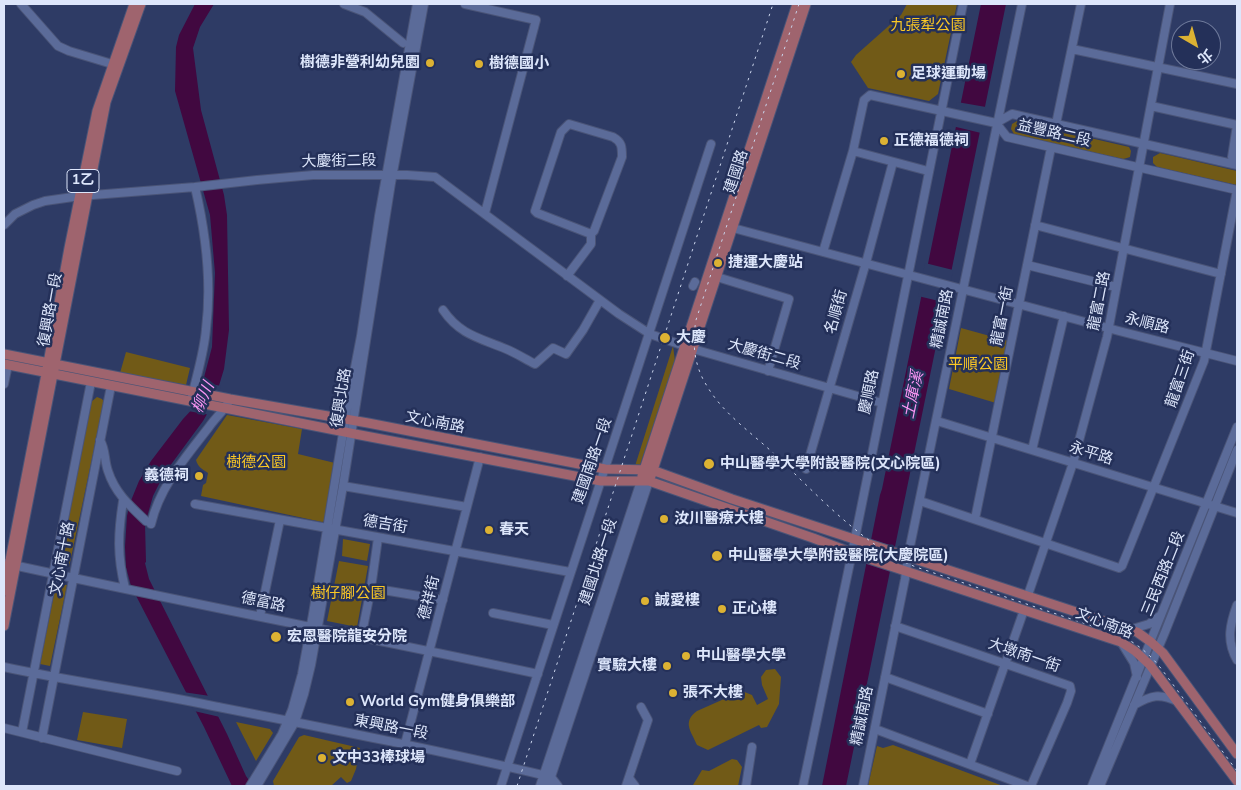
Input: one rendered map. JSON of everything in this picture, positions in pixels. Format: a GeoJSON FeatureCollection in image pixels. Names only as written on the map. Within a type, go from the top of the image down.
{"type":"FeatureCollection","features":[{"type":"Feature","properties":{"kind":"main road","name":"復興路一段"},"geometry":{"type":"LineString","coordinates":[[116,62],[134,4]]}},
{"type":"Feature","properties":{"kind":"main road","name":"復興路一段"},"geometry":{"type":"LineString","coordinates":[[4,591],[50,374],[97,111],[141,4]]}},
{"type":"Feature","properties":{"kind":"main road","name":"建國路"},"geometry":{"type":"LineString","coordinates":[[689,348],[797,4]]}},
{"type":"Feature","properties":{"kind":"main road","name":"建國路"},"geometry":{"type":"LineString","coordinates":[[689,348],[717,277],[806,4]]}},
{"type":"Feature","properties":{"kind":"main road","name":"建國北路一段"},"geometry":{"type":"LineString","coordinates":[[645,481],[689,348]]}},
{"type":"Feature","properties":{"kind":"main road","name":"文心南路"},"geometry":{"type":"LineString","coordinates":[[4,354],[605,470],[648,471],[1137,632],[1155,645],[1237,754]]}},
{"type":"Feature","properties":{"kind":"main road","name":"文心南路"},"geometry":{"type":"LineString","coordinates":[[6,365],[601,481],[645,481],[905,571],[1121,642],[1147,662],[1180,703],[1237,781]]}},
{"type":"Feature","properties":{"kind":"main road","name":"復興路一段"},"geometry":{"type":"LineString","coordinates":[[4,626],[10,564]]}},
{"type":"Feature","properties":{"kind":"street"},"geometry":{"type":"LineString","coordinates":[[21,4],[58,46],[69,51],[116,62]]}},
{"type":"Feature","properties":{"kind":"street"},"geometry":{"type":"LineString","coordinates":[[344,4],[366,12],[404,44]]}},
{"type":"Feature","properties":{"kind":"street","name":"復興北路"},"geometry":{"type":"LineString","coordinates":[[254,785],[282,734],[292,722],[314,627],[417,4]]}},
{"type":"Feature","properties":{"kind":"street","name":"復興北路"},"geometry":{"type":"LineString","coordinates":[[390,175],[424,4]]}},
{"type":"Feature","properties":{"kind":"street"},"geometry":{"type":"LineString","coordinates":[[465,4],[536,20],[486,213]]}},
{"type":"Feature","properties":{"kind":"street","name":"慶順路"},"geometry":{"type":"LineString","coordinates":[[803,786],[963,4]]}},
{"type":"Feature","properties":{"kind":"street","name":"精誠南路"},"geometry":{"type":"LineString","coordinates":[[863,786],[996,123],[1022,4]]}},
{"type":"Feature","properties":{"kind":"street"},"geometry":{"type":"LineString","coordinates":[[1056,124],[1081,4]]}},
{"type":"Feature","properties":{"kind":"street","name":"龍富二路"},"geometry":{"type":"LineString","coordinates":[[1028,596],[1073,463],[1108,328],[1170,4]]}},
{"type":"Feature","properties":{"kind":"street"},"geometry":{"type":"LineString","coordinates":[[1072,49],[1237,84]]}},
{"type":"Feature","properties":{"kind":"street"},"geometry":{"type":"LineString","coordinates":[[824,252],[853,151],[864,100],[870,95],[996,123]]}},
{"type":"Feature","properties":{"kind":"street"},"geometry":{"type":"LineString","coordinates":[[1151,106],[1237,125],[1232,157],[1237,165]]}},
{"type":"Feature","properties":{"kind":"street","name":"益豐路二段"},"geometry":{"type":"LineString","coordinates":[[1237,165],[1012,114],[996,123],[1007,137],[1237,190]]}},
{"type":"Feature","properties":{"kind":"street"},"geometry":{"type":"LineString","coordinates":[[567,276],[591,244],[590,234],[594,230],[622,156],[622,145],[618,140],[569,124],[561,132],[535,211],[590,234]]}},
{"type":"Feature","properties":{"kind":"street","name":"建國南路一段"},"geometry":{"type":"LineString","coordinates":[[501,786],[711,144]]}},
{"type":"Feature","properties":{"kind":"street","name":"龍富一街"},"geometry":{"type":"LineString","coordinates":[[975,519],[1051,148]]}},
{"type":"Feature","properties":{"kind":"street"},"geometry":{"type":"LineString","coordinates":[[853,151],[928,171]]}},
{"type":"Feature","properties":{"kind":"street","name":"名順街"},"geometry":{"type":"LineString","coordinates":[[806,469],[893,162]]}},
{"type":"Feature","properties":{"kind":"street","name":"大慶街二段"},"geometry":{"type":"LineString","coordinates":[[4,225],[15,214],[33,205],[44,201],[83,196],[313,175],[436,177],[567,276],[650,334],[689,348],[882,403]]}},
{"type":"Feature","properties":{"kind":"street"},"geometry":{"type":"LineString","coordinates":[[193,401],[206,330],[209,281],[197,187]]}},
{"type":"Feature","properties":{"kind":"street","name":"龍富三街"},"geometry":{"type":"LineString","coordinates":[[1046,543],[1119,568],[1122,566],[1204,362],[1237,190]]}},
{"type":"Feature","properties":{"kind":"street"},"geometry":{"type":"LineString","coordinates":[[1035,225],[1221,274]]}},
{"type":"Feature","properties":{"kind":"street"},"geometry":{"type":"LineString","coordinates":[[733,228],[908,275]]}},
{"type":"Feature","properties":{"kind":"street"},"geometry":{"type":"LineString","coordinates":[[1027,265],[1116,287]]}},
{"type":"Feature","properties":{"kind":"street","name":"永順路"},"geometry":{"type":"LineString","coordinates":[[908,275],[1237,361]]}},
{"type":"Feature","properties":{"kind":"street"},"geometry":{"type":"LineString","coordinates":[[717,277],[790,299],[768,371]]}},
{"type":"Feature","properties":{"kind":"street"},"geometry":{"type":"LineString","coordinates":[[443,310],[451,321],[463,331],[534,364],[553,348],[566,354],[583,330],[600,300]]}},
{"type":"Feature","properties":{"kind":"street"},"geometry":{"type":"LineString","coordinates":[[1032,450],[1064,316]]}},
{"type":"Feature","properties":{"kind":"street"},"geometry":{"type":"LineString","coordinates":[[4,384],[6,365]]}},
{"type":"Feature","properties":{"kind":"street","name":"文心南十路"},"geometry":{"type":"LineString","coordinates":[[22,732],[91,382]]}},
{"type":"Feature","properties":{"kind":"street","name":"文心南十路"},"geometry":{"type":"LineString","coordinates":[[42,738],[111,386]]}},
{"type":"Feature","properties":{"kind":"street"},"geometry":{"type":"LineString","coordinates":[[100,440],[105,450],[107,469],[125,502],[149,522],[163,490],[212,422],[226,408],[230,399]]}},
{"type":"Feature","properties":{"kind":"street","name":"永平路"},"geometry":{"type":"LineString","coordinates":[[937,421],[1237,513]]}},
{"type":"Feature","properties":{"kind":"street","name":"三民西路二段"},"geometry":{"type":"LineString","coordinates":[[1100,786],[1134,705],[1147,662],[1211,505],[1237,427]]}},
{"type":"Feature","properties":{"kind":"street","name":"復興北路"},"geometry":{"type":"LineString","coordinates":[[331,530],[343,486],[347,432]]}},
{"type":"Feature","properties":{"kind":"street","name":"三民西路二段"},"geometry":{"type":"LineString","coordinates":[[1155,645],[1163,614],[1237,450]]}},
{"type":"Feature","properties":{"kind":"street","name":"德祥街"},"geometry":{"type":"LineString","coordinates":[[405,744],[480,457]]}},
{"type":"Feature","properties":{"kind":"street","name":"建國北路一段"},"geometry":{"type":"LineString","coordinates":[[540,786],[547,776],[645,481]]}},
{"type":"Feature","properties":{"kind":"street"},"geometry":{"type":"LineString","coordinates":[[343,486],[467,507]]}},
{"type":"Feature","properties":{"kind":"street"},"geometry":{"type":"LineString","coordinates":[[920,501],[1046,543]]}},
{"type":"Feature","properties":{"kind":"street"},"geometry":{"type":"LineString","coordinates":[[10,564],[73,579],[125,588],[119,558],[119,528],[125,502]]}},
{"type":"Feature","properties":{"kind":"street","name":"德吉街"},"geometry":{"type":"LineString","coordinates":[[195,504],[570,572]]}},
{"type":"Feature","properties":{"kind":"street"},"geometry":{"type":"LineString","coordinates":[[260,616],[280,520]]}},
{"type":"Feature","properties":{"kind":"street"},"geometry":{"type":"LineString","coordinates":[[361,638],[378,538]]}},
{"type":"Feature","properties":{"kind":"street","name":"德富路"},"geometry":{"type":"LineString","coordinates":[[125,588],[538,674]]}},
{"type":"Feature","properties":{"kind":"street"},"geometry":{"type":"LineString","coordinates":[[371,588],[443,600]]}},
{"type":"Feature","properties":{"kind":"street"},"geometry":{"type":"LineString","coordinates":[[1237,605],[1230,623],[1232,651],[1237,660]]}},
{"type":"Feature","properties":{"kind":"street"},"geometry":{"type":"LineString","coordinates":[[970,764],[1024,610]]}},
{"type":"Feature","properties":{"kind":"street"},"geometry":{"type":"LineString","coordinates":[[493,613],[553,625]]}},
{"type":"Feature","properties":{"kind":"street"},"geometry":{"type":"LineString","coordinates":[[1129,630],[1149,624],[1163,614]]}},
{"type":"Feature","properties":{"kind":"street","name":"大墩南一街"},"geometry":{"type":"LineString","coordinates":[[895,626],[1070,686],[1071,691],[1031,786]]}},
{"type":"Feature","properties":{"kind":"street"},"geometry":{"type":"LineString","coordinates":[[1121,642],[1134,663],[1137,677]]}},
{"type":"Feature","properties":{"kind":"street","name":"三民西路二段"},"geometry":{"type":"LineString","coordinates":[[1092,786],[1137,677],[1147,662]]}},
{"type":"Feature","properties":{"kind":"street"},"geometry":{"type":"LineString","coordinates":[[4,667],[53,677]]}},
{"type":"Feature","properties":{"kind":"street","name":"東興路一段"},"geometry":{"type":"LineString","coordinates":[[53,677],[186,700],[405,744],[547,776]]}},
{"type":"Feature","properties":{"kind":"street"},"geometry":{"type":"LineString","coordinates":[[885,677],[988,714]]}},
{"type":"Feature","properties":{"kind":"street"},"geometry":{"type":"LineString","coordinates":[[1134,705],[1150,697],[1158,696],[1168,697],[1180,703]]}},
{"type":"Feature","properties":{"kind":"street"},"geometry":{"type":"LineString","coordinates":[[635,786],[627,782],[648,720],[641,707]]}},
{"type":"Feature","properties":{"kind":"street"},"geometry":{"type":"LineString","coordinates":[[4,728],[177,771]]}},
{"type":"Feature","properties":{"kind":"street"},"geometry":{"type":"LineString","coordinates":[[875,729],[1027,786]]}},
{"type":"Feature","properties":{"kind":"street"},"geometry":{"type":"LineString","coordinates":[[746,786],[752,748]]}},
{"type":"Feature","properties":{"kind":"street"},"geometry":{"type":"LineString","coordinates":[[547,776],[558,786]]}},
{"type":"Feature","properties":{"kind":"street","name":"建國北路一段"},"geometry":{"type":"LineString","coordinates":[[547,776],[548,786]]}},
{"type":"Feature","properties":{"kind":"green space","name":"九張犁公園"},"geometry":{"type":"Polygon","coordinates":[[[907,4],[957,4],[938,94],[929,101],[868,88],[851,62],[856,55],[901,15],[907,4]]]}},
{"type":"Feature","properties":{"kind":"green space"},"geometry":{"type":"Polygon","coordinates":[[[1017,121],[1129,147],[1131,151],[1130,157],[1123,159],[1017,135],[1011,129],[1012,124],[1017,121]]]}},
{"type":"Feature","properties":{"kind":"green space"},"geometry":{"type":"Polygon","coordinates":[[[1160,153],[1237,171],[1237,185],[1157,167],[1153,163],[1153,157],[1160,153]]]}},
{"type":"Feature","properties":{"kind":"green space","name":"平順公園"},"geometry":{"type":"Polygon","coordinates":[[[961,328],[1008,341],[996,403],[949,389],[961,328]]]}},
{"type":"Feature","properties":{"kind":"green space"},"geometry":{"type":"Polygon","coordinates":[[[673,346],[675,361],[640,465],[635,466],[673,346]]]}},
{"type":"Feature","properties":{"kind":"green space"},"geometry":{"type":"Polygon","coordinates":[[[126,352],[190,368],[186,385],[120,373],[126,352]]]}},
{"type":"Feature","properties":{"kind":"green space"},"geometry":{"type":"Polygon","coordinates":[[[97,397],[104,402],[69,567],[59,565],[91,402],[97,397]]]}},
{"type":"Feature","properties":{"kind":"green space","name":"樹德公園"},"geometry":{"type":"Polygon","coordinates":[[[227,415],[302,429],[298,454],[335,463],[325,521],[322,522],[201,496],[208,473],[199,466],[196,460],[227,415]]]}},
{"type":"Feature","properties":{"kind":"green space"},"geometry":{"type":"Polygon","coordinates":[[[343,539],[370,544],[367,561],[342,556],[343,539]]]}},
{"type":"Feature","properties":{"kind":"green space","name":"樹仔腳公園"},"geometry":{"type":"Polygon","coordinates":[[[339,561],[368,566],[357,627],[327,621],[339,561]]]}},
{"type":"Feature","properties":{"kind":"green space"},"geometry":{"type":"Polygon","coordinates":[[[56,584],[67,585],[50,666],[40,664],[56,584]]]}},
{"type":"Feature","properties":{"kind":"green space"},"geometry":{"type":"Polygon","coordinates":[[[775,669],[781,677],[779,704],[767,727],[761,728],[759,725],[708,750],[697,745],[689,727],[692,715],[742,691],[752,695],[757,705],[768,699],[761,677],[766,670],[775,669]]]}},
{"type":"Feature","properties":{"kind":"green space"},"geometry":{"type":"Polygon","coordinates":[[[83,712],[127,719],[122,748],[77,740],[83,712]]]}},
{"type":"Feature","properties":{"kind":"green space"},"geometry":{"type":"Polygon","coordinates":[[[236,722],[270,729],[273,733],[256,761],[236,722]]]}},
{"type":"Feature","properties":{"kind":"green space","name":"文中33棒球場"},"geometry":{"type":"Polygon","coordinates":[[[304,735],[360,748],[356,769],[351,781],[347,783],[341,777],[331,786],[274,786],[273,781],[299,737],[304,735]]]}},
{"type":"Feature","properties":{"kind":"green space"},"geometry":{"type":"Polygon","coordinates":[[[893,745],[1003,786],[868,786],[877,746],[883,748],[893,745]]]}},
{"type":"Feature","properties":{"kind":"green space"},"geometry":{"type":"Polygon","coordinates":[[[732,759],[737,760],[742,767],[738,786],[693,785],[702,770],[709,771],[732,759]]]}},
{"type":"Feature","properties":{"kind":"water","name":"柳川"},"geometry":{"type":"Polygon","coordinates":[[[195,4],[214,4],[200,27],[193,48],[201,110],[224,195],[227,215],[229,330],[224,369],[214,402],[203,421],[164,474],[153,496],[145,524],[145,563],[149,579],[227,734],[246,776],[253,786],[232,786],[204,727],[131,586],[126,567],[125,547],[127,516],[130,503],[139,481],[151,461],[197,404],[212,347],[215,273],[210,215],[175,91],[176,47],[179,35],[195,4]]]}},
{"type":"Feature","properties":{"kind":"water","name":"土庫溪"},"geometry":{"type":"Polygon","coordinates":[[[981,4],[1006,4],[846,786],[822,786],[880,495],[981,4]]]}},
{"type":"Feature","properties":{"kind":"pier"},"geometry":{"type":"Polygon","coordinates":[[[957,102],[986,107],[981,133],[952,126],[957,102]]]}},
{"type":"Feature","properties":{"kind":"pier"},"geometry":{"type":"Polygon","coordinates":[[[925,263],[953,270],[947,303],[918,296],[925,263]]]}},
{"type":"Feature","properties":{"kind":"pier"},"geometry":{"type":"Polygon","coordinates":[[[202,382],[221,386],[210,415],[188,411],[195,403],[202,382]]]}},
{"type":"Feature","properties":{"kind":"pier"},"geometry":{"type":"Polygon","coordinates":[[[183,692],[210,696],[220,717],[194,711],[183,692]]]}},
{"type":"Feature","properties":{"kind":"railway"},"geometry":{"type":"LineString","coordinates":[[517,786],[773,4]]}},
{"type":"Feature","properties":{"kind":"railway"},"geometry":{"type":"LineString","coordinates":[[799,4],[696,320],[695,354],[703,378],[713,395],[728,413],[839,516],[876,546],[916,567],[1119,635],[1138,646],[1158,665],[1237,771]]}},
{"type":"Feature","properties":{"kind":"place","name":"樹德非營利幼兒園"},"geometry":{"type":"Point","coordinates":[430,63]}},
{"type":"Feature","properties":{"kind":"place","name":"樹德國小"},"geometry":{"type":"Point","coordinates":[479,64]}},
{"type":"Feature","properties":{"kind":"place","name":"足球運動場"},"geometry":{"type":"Point","coordinates":[901,74]}},
{"type":"Feature","properties":{"kind":"place","name":"正德福德祠"},"geometry":{"type":"Point","coordinates":[884,141]}},
{"type":"Feature","properties":{"kind":"place","name":"捷運大慶站"},"geometry":{"type":"Point","coordinates":[718,263]}},
{"type":"Feature","properties":{"kind":"place","name":"大慶"},"geometry":{"type":"Point","coordinates":[665,338]}},
{"type":"Feature","properties":{"kind":"place","name":"中山醫學大學附設醫院(文心院區)"},"geometry":{"type":"Point","coordinates":[709,464]}},
{"type":"Feature","properties":{"kind":"place","name":"義德祠"},"geometry":{"type":"Point","coordinates":[199,476]}},
{"type":"Feature","properties":{"kind":"place","name":"汝川醫療大樓"},"geometry":{"type":"Point","coordinates":[664,519]}},
{"type":"Feature","properties":{"kind":"place","name":"春天"},"geometry":{"type":"Point","coordinates":[489,530]}},
{"type":"Feature","properties":{"kind":"place","name":"中山醫學大學附設醫院(大慶院區)"},"geometry":{"type":"Point","coordinates":[717,556]}},
{"type":"Feature","properties":{"kind":"place","name":"誠愛樓"},"geometry":{"type":"Point","coordinates":[645,601]}},
{"type":"Feature","properties":{"kind":"place","name":"正心樓"},"geometry":{"type":"Point","coordinates":[722,609]}},
{"type":"Feature","properties":{"kind":"place","name":"宏恩醫院龍安分院"},"geometry":{"type":"Point","coordinates":[276,637]}},
{"type":"Feature","properties":{"kind":"place","name":"中山醫學大學"},"geometry":{"type":"Point","coordinates":[686,656]}},
{"type":"Feature","properties":{"kind":"place","name":"實驗大樓"},"geometry":{"type":"Point","coordinates":[667,666]}},
{"type":"Feature","properties":{"kind":"place","name":"張不大樓"},"geometry":{"type":"Point","coordinates":[673,693]}},
{"type":"Feature","properties":{"kind":"place","name":"World Gym健身俱樂部"},"geometry":{"type":"Point","coordinates":[350,702]}},
{"type":"Feature","properties":{"kind":"place","name":"文中33棒球場"},"geometry":{"type":"Point","coordinates":[322,758]}}]}
